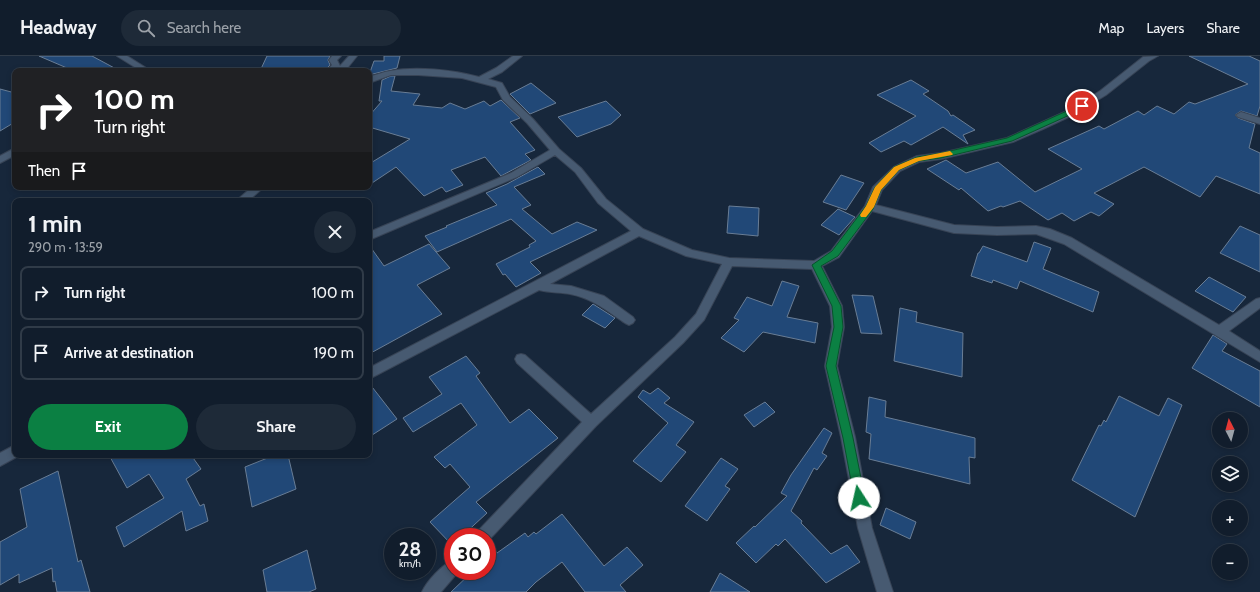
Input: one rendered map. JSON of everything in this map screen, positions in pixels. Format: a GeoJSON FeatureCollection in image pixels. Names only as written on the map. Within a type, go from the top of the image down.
{"type":"FeatureCollection","features":[{"type":"Feature","properties":{"kind":"street"},"geometry":{"type":"LineString","coordinates":[[121,56],[142,68]]}},
{"type":"Feature","properties":{"kind":"street"},"geometry":{"type":"LineString","coordinates":[[334,68],[336,66],[333,60],[337,56]]}},
{"type":"Feature","properties":{"kind":"street"},"geometry":{"type":"LineString","coordinates":[[343,68],[353,56]]}},
{"type":"Feature","properties":{"kind":"street"},"geometry":{"type":"LineString","coordinates":[[480,80],[499,70],[518,56]]}},
{"type":"Feature","properties":{"kind":"street"},"geometry":{"type":"LineString","coordinates":[[372,80],[390,73],[418,72],[462,75],[499,85],[506,98],[530,121],[556,151],[578,170],[602,201],[639,232],[690,253],[729,262],[816,265],[835,254],[870,207],[877,189],[897,169],[917,159],[941,156],[1010,140],[1034,130],[1072,112],[1103,93],[1146,59],[1154,56]]}},
{"type":"Feature","properties":{"kind":"street"},"geometry":{"type":"LineString","coordinates":[[1241,115],[1260,121]]}},
{"type":"Feature","properties":{"kind":"street"},"geometry":{"type":"LineString","coordinates":[[372,235],[514,175],[556,151]]}},
{"type":"Feature","properties":{"kind":"street"},"geometry":{"type":"LineString","coordinates":[[0,160],[12,153]]}},
{"type":"Feature","properties":{"kind":"street"},"geometry":{"type":"LineString","coordinates":[[245,198],[255,190]]}},
{"type":"Feature","properties":{"kind":"street"},"geometry":{"type":"LineString","coordinates":[[870,207],[954,228],[1046,232],[1068,241],[1224,328],[1232,338],[1260,357]]}},
{"type":"Feature","properties":{"kind":"street"},"geometry":{"type":"LineString","coordinates":[[372,372],[639,232]]}},
{"type":"Feature","properties":{"kind":"street"},"geometry":{"type":"LineString","coordinates":[[491,528],[591,422],[679,340],[700,317],[729,262]]}},
{"type":"Feature","properties":{"kind":"street"},"geometry":{"type":"LineString","coordinates":[[816,265],[836,306],[838,327],[831,366],[848,438],[865,528],[885,592]]}},
{"type":"Feature","properties":{"kind":"street"},"geometry":{"type":"LineString","coordinates":[[538,285],[548,288],[571,290],[600,299],[628,320]]}},
{"type":"Feature","properties":{"kind":"street"},"geometry":{"type":"LineString","coordinates":[[1224,328],[1260,302]]}},
{"type":"Feature","properties":{"kind":"street"},"geometry":{"type":"LineString","coordinates":[[521,360],[591,422]]}},
{"type":"Feature","properties":{"kind":"street"},"geometry":{"type":"LineString","coordinates":[[0,460],[12,453]]}},
{"type":"Feature","properties":{"kind":"street"},"geometry":{"type":"LineString","coordinates":[[430,592],[444,577]]}},
{"type":"Feature","properties":{"kind":"building"},"geometry":{"type":"Polygon","coordinates":[[[39,56],[92,56],[114,68],[67,68],[39,56]]]}},
{"type":"Feature","properties":{"kind":"building"},"geometry":{"type":"Polygon","coordinates":[[[267,56],[330,56],[328,60],[330,65],[327,68],[261,68],[267,56]]]}},
{"type":"Feature","properties":{"kind":"building"},"geometry":{"type":"Polygon","coordinates":[[[384,56],[400,56],[397,68],[372,74],[372,68],[374,61],[384,61],[384,56]]]}},
{"type":"Feature","properties":{"kind":"building"},"geometry":{"type":"Polygon","coordinates":[[[1189,56],[1249,56],[1260,61],[1260,106],[1257,116],[1241,111],[1235,115],[1238,118],[1255,124],[1249,148],[1260,153],[1260,194],[1216,176],[1200,197],[1144,167],[1094,193],[1114,204],[1099,216],[1091,212],[1074,221],[1062,213],[1048,220],[1020,201],[988,211],[961,188],[959,190],[927,169],[946,160],[966,173],[998,162],[1035,192],[1082,169],[1048,149],[1099,126],[1104,129],[1138,111],[1144,115],[1157,106],[1174,114],[1189,102],[1195,104],[1248,84],[1189,56]]]}},
{"type":"Feature","properties":{"kind":"building"},"geometry":{"type":"Polygon","coordinates":[[[395,76],[391,91],[420,94],[413,105],[442,108],[450,103],[465,109],[484,101],[490,106],[501,100],[520,118],[510,122],[535,150],[525,154],[531,160],[501,176],[485,157],[451,170],[463,185],[446,192],[442,187],[424,196],[396,167],[372,183],[372,162],[410,139],[372,128],[372,113],[382,101],[379,101],[382,80],[395,76]]]}},
{"type":"Feature","properties":{"kind":"building"},"geometry":{"type":"Polygon","coordinates":[[[911,80],[929,91],[923,94],[948,111],[951,116],[953,115],[975,130],[963,135],[968,144],[943,127],[911,145],[904,141],[881,152],[869,143],[916,116],[877,95],[911,80]]]}},
{"type":"Feature","properties":{"kind":"building"},"geometry":{"type":"Polygon","coordinates":[[[531,83],[556,103],[530,114],[510,94],[531,83]]]}},
{"type":"Feature","properties":{"kind":"building"},"geometry":{"type":"Polygon","coordinates":[[[0,89],[12,92],[12,124],[0,131],[0,89]]]}},
{"type":"Feature","properties":{"kind":"building"},"geometry":{"type":"Polygon","coordinates":[[[606,101],[621,115],[611,124],[577,137],[558,117],[606,101]]]}},
{"type":"Feature","properties":{"kind":"building"},"geometry":{"type":"Polygon","coordinates":[[[538,167],[545,174],[514,187],[531,205],[522,209],[552,234],[577,222],[597,230],[530,262],[541,273],[516,287],[505,274],[503,275],[496,264],[530,247],[529,245],[536,241],[511,219],[437,252],[425,236],[497,205],[486,193],[507,184],[538,167]]]}},
{"type":"Feature","properties":{"kind":"building"},"geometry":{"type":"Polygon","coordinates":[[[841,175],[864,183],[846,210],[823,202],[841,175]]]}},
{"type":"Feature","properties":{"kind":"building"},"geometry":{"type":"Polygon","coordinates":[[[729,206],[759,208],[758,236],[727,233],[729,206]]]}},
{"type":"Feature","properties":{"kind":"building"},"geometry":{"type":"Polygon","coordinates":[[[838,209],[855,217],[839,235],[821,225],[838,209]]]}},
{"type":"Feature","properties":{"kind":"building"},"geometry":{"type":"Polygon","coordinates":[[[1240,226],[1260,235],[1260,272],[1220,253],[1240,226]]]}},
{"type":"Feature","properties":{"kind":"building"},"geometry":{"type":"Polygon","coordinates":[[[1034,242],[1051,248],[1043,269],[1099,292],[1093,312],[1020,281],[1017,289],[993,280],[992,283],[971,276],[978,253],[983,246],[1027,262],[1034,242]]]}},
{"type":"Feature","properties":{"kind":"building"},"geometry":{"type":"Polygon","coordinates":[[[429,244],[450,268],[417,285],[442,314],[372,352],[372,249],[384,266],[429,244]]]}},
{"type":"Feature","properties":{"kind":"building"},"geometry":{"type":"Polygon","coordinates":[[[1209,277],[1246,297],[1233,312],[1195,291],[1209,277]]]}},
{"type":"Feature","properties":{"kind":"building"},"geometry":{"type":"Polygon","coordinates":[[[782,281],[799,286],[787,317],[818,323],[815,343],[763,332],[744,352],[721,338],[739,320],[734,318],[747,297],[772,306],[782,281]]]}},
{"type":"Feature","properties":{"kind":"building"},"geometry":{"type":"Polygon","coordinates":[[[852,295],[873,296],[882,334],[861,333],[852,295]]]}},
{"type":"Feature","properties":{"kind":"building"},"geometry":{"type":"Polygon","coordinates":[[[593,304],[615,318],[605,328],[582,315],[593,304]]]}},
{"type":"Feature","properties":{"kind":"building"},"geometry":{"type":"Polygon","coordinates":[[[900,308],[917,312],[916,322],[963,333],[962,377],[894,361],[900,308]]]}},
{"type":"Feature","properties":{"kind":"building"},"geometry":{"type":"Polygon","coordinates":[[[1213,335],[1227,344],[1222,351],[1260,371],[1260,407],[1192,368],[1213,335]]]}},
{"type":"Feature","properties":{"kind":"building"},"geometry":{"type":"Polygon","coordinates":[[[466,356],[480,373],[476,376],[510,423],[529,409],[558,438],[476,502],[487,513],[471,528],[444,528],[444,537],[430,522],[470,487],[450,464],[445,468],[434,457],[477,425],[461,403],[413,432],[403,418],[442,394],[429,377],[466,356]]]}},
{"type":"Feature","properties":{"kind":"building"},"geometry":{"type":"Polygon","coordinates":[[[372,387],[397,419],[372,435],[372,387]]]}},
{"type":"Feature","properties":{"kind":"building"},"geometry":{"type":"Polygon","coordinates":[[[658,388],[670,398],[664,403],[694,422],[676,445],[686,452],[661,482],[633,461],[668,423],[638,397],[643,390],[650,394],[658,388]]]}},
{"type":"Feature","properties":{"kind":"building"},"geometry":{"type":"Polygon","coordinates":[[[1119,396],[1159,416],[1168,398],[1182,405],[1135,517],[1072,480],[1099,425],[1101,426],[1104,420],[1106,422],[1119,396]]]}},
{"type":"Feature","properties":{"kind":"building"},"geometry":{"type":"Polygon","coordinates":[[[869,397],[886,401],[885,417],[975,438],[975,458],[969,457],[970,484],[869,459],[871,434],[866,432],[869,397]]]}},
{"type":"Feature","properties":{"kind":"building"},"geometry":{"type":"Polygon","coordinates":[[[765,402],[775,412],[754,427],[744,415],[765,402]]]}},
{"type":"Feature","properties":{"kind":"building"},"geometry":{"type":"Polygon","coordinates":[[[824,428],[832,433],[822,453],[827,456],[817,470],[814,468],[791,511],[802,521],[801,523],[831,554],[847,545],[860,562],[826,583],[785,539],[778,546],[776,544],[756,563],[736,543],[787,496],[781,493],[791,475],[824,428]]]}},
{"type":"Feature","properties":{"kind":"building"},"geometry":{"type":"Polygon","coordinates":[[[111,458],[193,458],[201,469],[186,479],[200,506],[204,504],[208,521],[186,531],[182,511],[124,547],[116,527],[164,498],[149,474],[127,488],[111,458]]]}},
{"type":"Feature","properties":{"kind":"building"},"geometry":{"type":"Polygon","coordinates":[[[268,458],[289,458],[296,489],[252,507],[245,467],[268,458]]]}},
{"type":"Feature","properties":{"kind":"building"},"geometry":{"type":"Polygon","coordinates":[[[721,458],[738,469],[725,486],[730,489],[707,521],[685,506],[721,458]]]}},
{"type":"Feature","properties":{"kind":"building"},"geometry":{"type":"Polygon","coordinates":[[[58,471],[78,562],[81,560],[90,592],[57,592],[55,581],[53,582],[52,568],[19,583],[19,574],[0,585],[0,542],[27,527],[20,489],[58,471]]]}},
{"type":"Feature","properties":{"kind":"building"},"geometry":{"type":"Polygon","coordinates":[[[886,508],[916,522],[910,539],[880,525],[886,508]]]}},
{"type":"Feature","properties":{"kind":"building"},"geometry":{"type":"Polygon","coordinates":[[[562,514],[604,566],[627,547],[643,565],[620,585],[626,592],[585,592],[562,562],[536,582],[526,592],[451,592],[464,580],[496,580],[496,552],[497,553],[525,533],[528,537],[534,532],[536,534],[562,514]]]}},
{"type":"Feature","properties":{"kind":"building"},"geometry":{"type":"Polygon","coordinates":[[[307,550],[316,589],[309,592],[267,592],[263,570],[307,550]]]}},
{"type":"Feature","properties":{"kind":"building"},"geometry":{"type":"Polygon","coordinates":[[[720,573],[728,578],[750,592],[710,592],[720,573]]]}},
{"type":"Feature","properties":{"kind":"slow traffic"},"geometry":{"type":"LineString","coordinates":[[863,215],[870,207],[877,189],[897,169],[917,159],[950,154]]}},
{"type":"Feature","properties":{"kind":"route"},"geometry":{"type":"LineString","coordinates":[[859,498],[848,438],[831,366],[838,327],[836,306],[816,265],[835,254],[870,207],[877,189],[897,169],[917,159],[941,156],[1010,140],[1082,106]]}}]}
